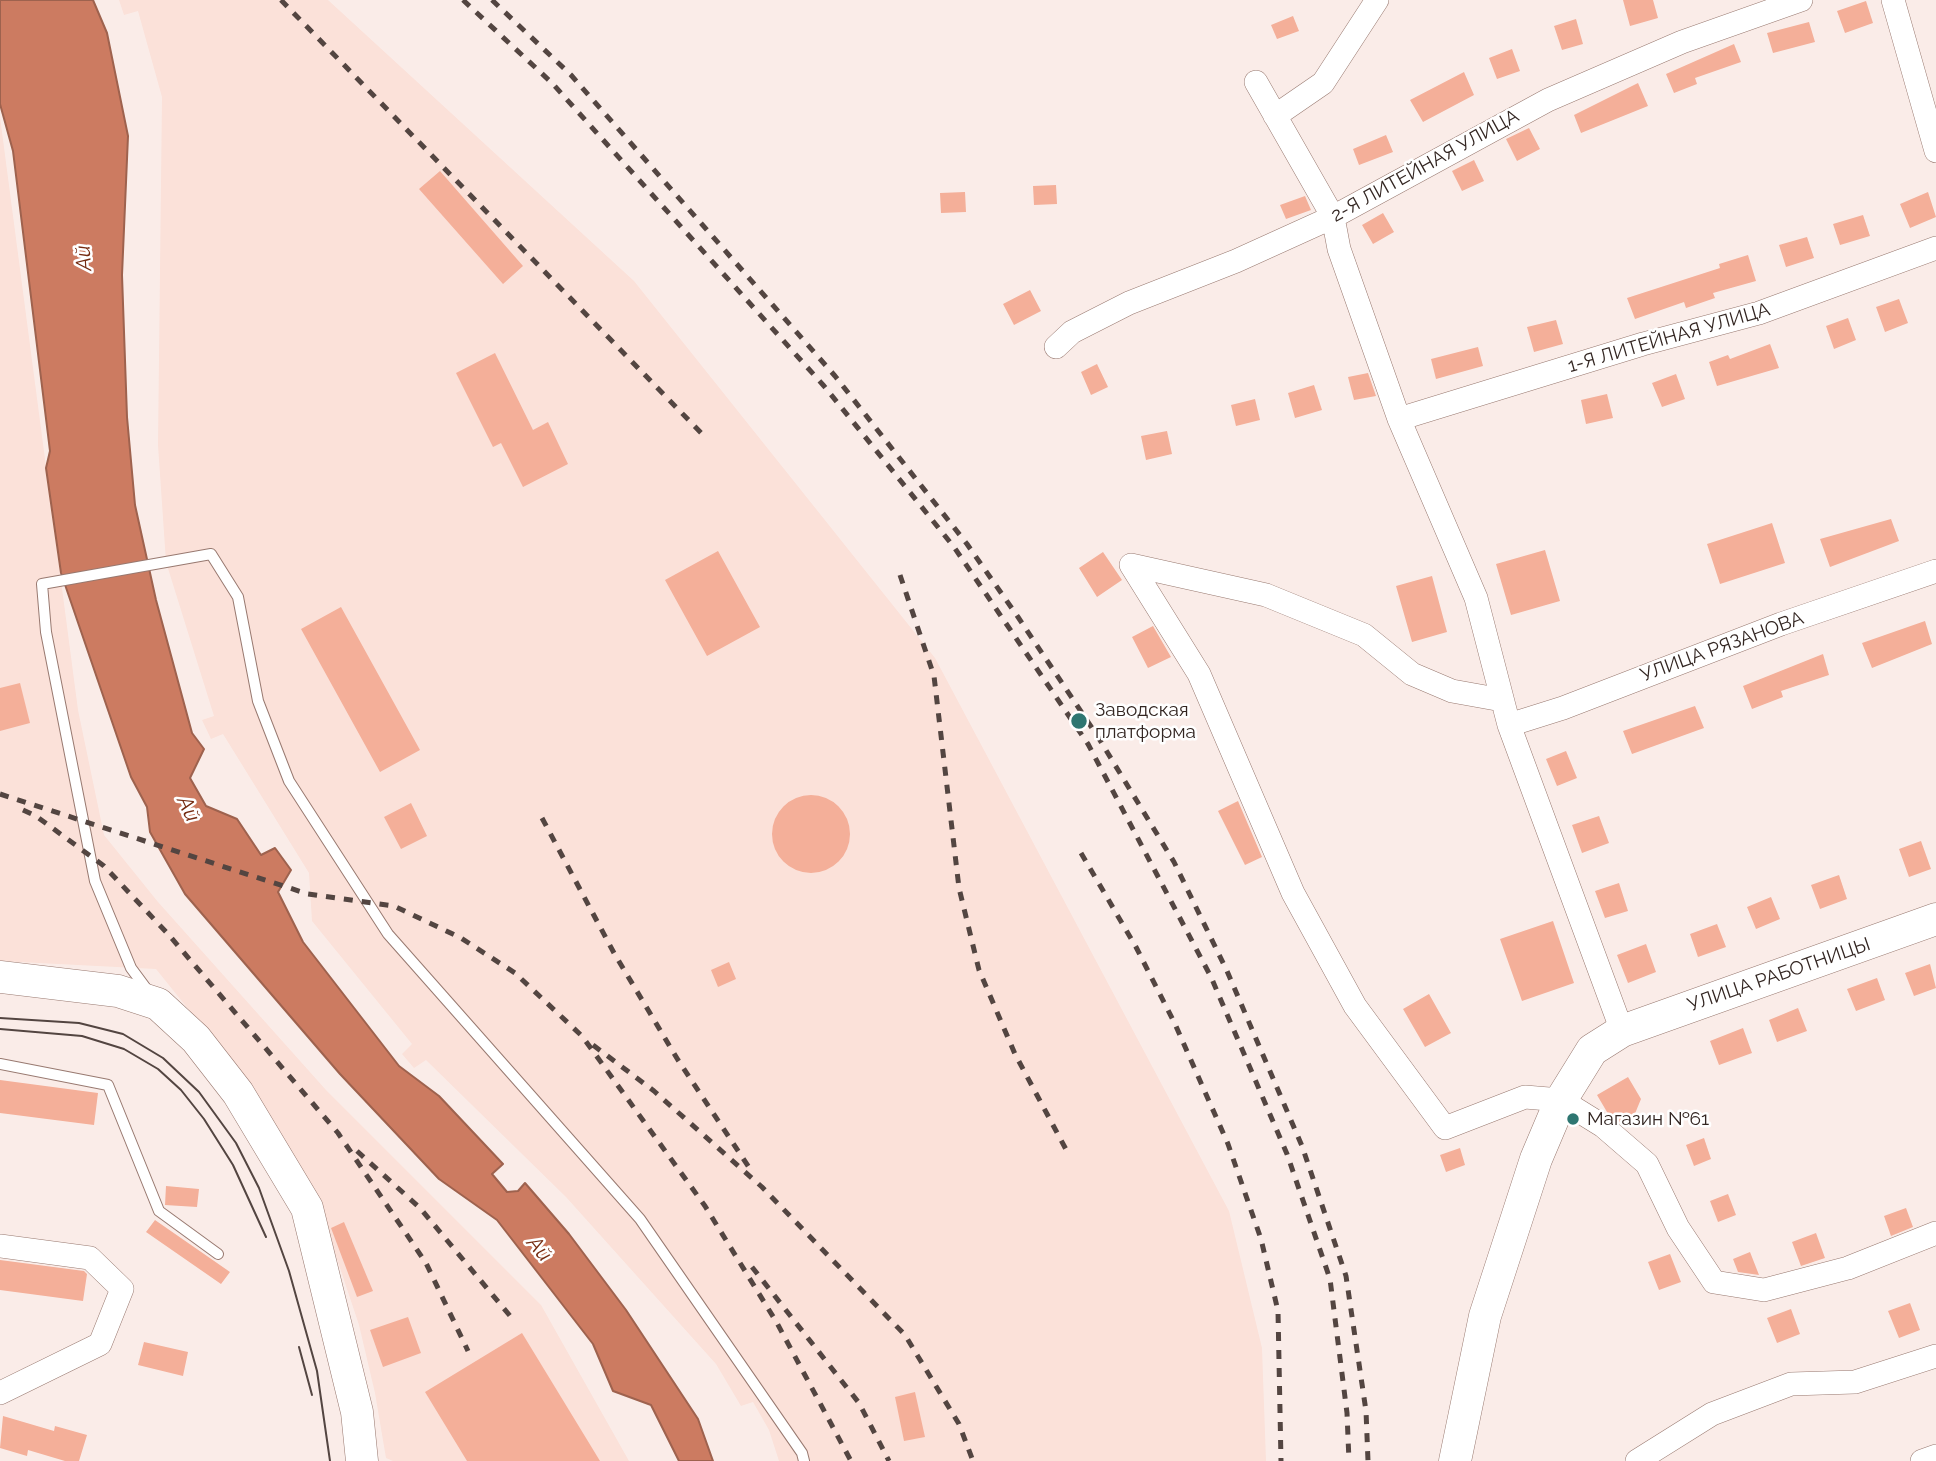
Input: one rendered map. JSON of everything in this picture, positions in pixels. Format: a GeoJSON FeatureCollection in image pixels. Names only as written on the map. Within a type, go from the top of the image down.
{"type":"FeatureCollection","features":[{"type":"Feature","properties":{"kind":"street"},"geometry":{"type":"LineString","coordinates":[[1275,116],[1323,83],[1377,0]]}},
{"type":"Feature","properties":{"kind":"street","name":"2-Я ЛИТЕЙНАЯ УЛИЦА"},"geometry":{"type":"LineString","coordinates":[[1056,347],[1072,332],[1129,303],[1236,261],[1333,217],[1548,100],[1682,42],[1801,0]]}},
{"type":"Feature","properties":{"kind":"street"},"geometry":{"type":"LineString","coordinates":[[1893,0],[1936,151]]}},
{"type":"Feature","properties":{"kind":"street"},"geometry":{"type":"LineString","coordinates":[[1256,82],[1333,217],[1339,249],[1399,419],[1476,598],[1509,725],[1622,1031]]}},
{"type":"Feature","properties":{"kind":"street","name":"1-Я ЛИТЕЙНАЯ УЛИЦА"},"geometry":{"type":"LineString","coordinates":[[1399,419],[1643,344],[1759,313],[1936,248]]}},
{"type":"Feature","properties":{"kind":"street"},"geometry":{"type":"LineString","coordinates":[[1502,700],[1452,691],[1412,674],[1364,635],[1266,595],[1131,565],[1199,674],[1293,893],[1355,1006],[1446,1128],[1525,1097],[1561,1100],[1603,1126],[1647,1164],[1678,1228],[1714,1282],[1764,1290],[1848,1268],[1936,1233]]}},
{"type":"Feature","properties":{"kind":"street","name":"УЛИЦА РЯЗАНОВА"},"geometry":{"type":"LineString","coordinates":[[1509,725],[1563,708],[1782,624],[1936,571]]}},
{"type":"Feature","properties":{"kind":"street","name":"УЛИЦА РАБОТНИЦЫ"},"geometry":{"type":"LineString","coordinates":[[1455,1461],[1485,1316],[1536,1159],[1561,1100],[1592,1050],[1622,1031],[1936,919]]}},
{"type":"Feature","properties":{"kind":"street"},"geometry":{"type":"LineString","coordinates":[[0,977],[118,991],[158,1004],[196,1039],[238,1093],[307,1208],[357,1412],[362,1461]]}},
{"type":"Feature","properties":{"kind":"street"},"geometry":{"type":"LineString","coordinates":[[0,1246],[90,1258],[122,1289],[100,1344],[0,1393]]}},
{"type":"Feature","properties":{"kind":"street"},"geometry":{"type":"LineString","coordinates":[[1637,1461],[1712,1415],[1791,1384],[1856,1382],[1936,1356]]}},
{"type":"Feature","properties":{"kind":"street"},"geometry":{"type":"LineString","coordinates":[[1922,1461],[1936,1456]]}},
{"type":"Feature","properties":{"kind":"lane"},"geometry":{"type":"LineString","coordinates":[[158,1004],[131,968],[95,881],[46,632],[42,584],[211,554],[238,597],[258,701],[289,781],[388,934],[640,1219],[802,1453],[804,1461]]}},
{"type":"Feature","properties":{"kind":"lane"},"geometry":{"type":"LineString","coordinates":[[0,1064],[108,1085],[159,1211],[218,1254]]}},
{"type":"Feature","properties":{"kind":"shaded area"},"geometry":{"type":"Polygon","coordinates":[[[119,0],[328,0],[634,281],[935,658],[1229,1211],[1262,1348],[1266,1461],[779,1461],[769,1430],[753,1402],[741,1406],[716,1364],[566,1197],[426,1060],[414,1068],[402,1054],[412,1044],[312,921],[309,873],[223,734],[211,739],[202,720],[214,716],[166,562],[158,445],[162,97],[138,11],[124,15],[119,0]]]}},
{"type":"Feature","properties":{"kind":"shaded area"},"geometry":{"type":"Polygon","coordinates":[[[0,117],[78,710],[104,835],[158,902],[326,1090],[541,1305],[629,1461],[393,1461],[386,1458],[375,1393],[359,1325],[329,1235],[243,1077],[156,969],[0,961],[0,117]]]}},
{"type":"Feature","properties":{"kind":"water","name":"Ай"},"geometry":{"type":"Polygon","coordinates":[[[0,0],[93,0],[107,33],[128,136],[122,275],[127,417],[135,505],[156,600],[192,733],[204,749],[190,778],[206,806],[237,819],[261,855],[275,848],[291,870],[278,892],[303,942],[399,1066],[439,1096],[503,1164],[492,1174],[507,1192],[518,1191],[525,1183],[569,1234],[626,1310],[698,1419],[713,1461],[679,1461],[651,1405],[613,1391],[593,1344],[497,1220],[439,1179],[340,1074],[185,894],[150,832],[147,807],[131,777],[61,573],[46,468],[50,451],[13,151],[0,104],[0,0]]]}},
{"type":"Feature","properties":{"kind":"building"},"geometry":{"type":"Polygon","coordinates":[[[1623,0],[1653,0],[1658,18],[1630,26],[1623,0]]]}},
{"type":"Feature","properties":{"kind":"building"},"geometry":{"type":"Polygon","coordinates":[[[1866,1],[1873,23],[1845,33],[1837,11],[1866,1]]]}},
{"type":"Feature","properties":{"kind":"building"},"geometry":{"type":"Polygon","coordinates":[[[1293,16],[1299,31],[1277,39],[1271,25],[1293,16]]]}},
{"type":"Feature","properties":{"kind":"building"},"geometry":{"type":"Polygon","coordinates":[[[1576,19],[1583,44],[1562,50],[1554,26],[1576,19]]]}},
{"type":"Feature","properties":{"kind":"building"},"geometry":{"type":"Polygon","coordinates":[[[1809,22],[1815,42],[1773,53],[1767,33],[1809,22]]]}},
{"type":"Feature","properties":{"kind":"building"},"geometry":{"type":"Polygon","coordinates":[[[1734,44],[1741,62],[1695,78],[1697,84],[1674,93],[1666,74],[1734,44]]]}},
{"type":"Feature","properties":{"kind":"building"},"geometry":{"type":"Polygon","coordinates":[[[1512,49],[1520,71],[1497,79],[1489,58],[1512,49]]]}},
{"type":"Feature","properties":{"kind":"building"},"geometry":{"type":"Polygon","coordinates":[[[1464,72],[1474,95],[1423,122],[1410,100],[1464,72]]]}},
{"type":"Feature","properties":{"kind":"building"},"geometry":{"type":"Polygon","coordinates":[[[1638,83],[1648,106],[1581,133],[1574,115],[1638,83]]]}},
{"type":"Feature","properties":{"kind":"building"},"geometry":{"type":"Polygon","coordinates":[[[1529,128],[1540,149],[1517,161],[1506,139],[1529,128]]]}},
{"type":"Feature","properties":{"kind":"building"},"geometry":{"type":"Polygon","coordinates":[[[1386,135],[1393,152],[1359,165],[1353,149],[1386,135]]]}},
{"type":"Feature","properties":{"kind":"building"},"geometry":{"type":"Polygon","coordinates":[[[1474,160],[1484,181],[1462,191],[1452,171],[1474,160]]]}},
{"type":"Feature","properties":{"kind":"building"},"geometry":{"type":"Polygon","coordinates":[[[440,171],[523,266],[503,284],[419,189],[440,171]]]}},
{"type":"Feature","properties":{"kind":"building"},"geometry":{"type":"Polygon","coordinates":[[[1056,185],[1057,204],[1034,205],[1033,186],[1056,185]]]}},
{"type":"Feature","properties":{"kind":"building"},"geometry":{"type":"Polygon","coordinates":[[[965,192],[966,212],[941,213],[940,193],[965,192]]]}},
{"type":"Feature","properties":{"kind":"building"},"geometry":{"type":"Polygon","coordinates":[[[1928,192],[1936,217],[1910,228],[1900,204],[1928,192]]]}},
{"type":"Feature","properties":{"kind":"building"},"geometry":{"type":"Polygon","coordinates":[[[1305,196],[1311,210],[1286,219],[1280,205],[1305,196]]]}},
{"type":"Feature","properties":{"kind":"building"},"geometry":{"type":"Polygon","coordinates":[[[1383,213],[1394,232],[1373,244],[1362,225],[1383,213]]]}},
{"type":"Feature","properties":{"kind":"building"},"geometry":{"type":"Polygon","coordinates":[[[1863,215],[1870,236],[1840,245],[1833,224],[1863,215]]]}},
{"type":"Feature","properties":{"kind":"building"},"geometry":{"type":"Polygon","coordinates":[[[1807,237],[1814,258],[1786,267],[1779,245],[1807,237]]]}},
{"type":"Feature","properties":{"kind":"building"},"geometry":{"type":"Polygon","coordinates":[[[1748,255],[1756,281],[1713,293],[1715,298],[1686,308],[1684,302],[1635,319],[1627,298],[1720,268],[1719,264],[1748,255]]]}},
{"type":"Feature","properties":{"kind":"building"},"geometry":{"type":"Polygon","coordinates":[[[1030,290],[1041,311],[1014,325],[1003,304],[1030,290]]]}},
{"type":"Feature","properties":{"kind":"building"},"geometry":{"type":"Polygon","coordinates":[[[1899,299],[1908,323],[1885,332],[1876,307],[1899,299]]]}},
{"type":"Feature","properties":{"kind":"building"},"geometry":{"type":"Polygon","coordinates":[[[1848,318],[1856,340],[1834,349],[1826,326],[1848,318]]]}},
{"type":"Feature","properties":{"kind":"building"},"geometry":{"type":"Polygon","coordinates":[[[1556,320],[1563,344],[1534,352],[1527,327],[1556,320]]]}},
{"type":"Feature","properties":{"kind":"building"},"geometry":{"type":"Polygon","coordinates":[[[1770,344],[1779,368],[1717,386],[1709,362],[1728,355],[1730,359],[1770,344]]]}},
{"type":"Feature","properties":{"kind":"building"},"geometry":{"type":"Polygon","coordinates":[[[1478,347],[1483,366],[1436,379],[1431,359],[1478,347]]]}},
{"type":"Feature","properties":{"kind":"building"},"geometry":{"type":"Polygon","coordinates":[[[495,353],[533,430],[548,422],[568,464],[523,487],[501,443],[493,447],[456,373],[495,353]]]}},
{"type":"Feature","properties":{"kind":"building"},"geometry":{"type":"Polygon","coordinates":[[[1097,364],[1108,387],[1091,395],[1081,372],[1097,364]]]}},
{"type":"Feature","properties":{"kind":"building"},"geometry":{"type":"Polygon","coordinates":[[[1368,373],[1376,396],[1354,400],[1348,377],[1368,373]]]}},
{"type":"Feature","properties":{"kind":"building"},"geometry":{"type":"Polygon","coordinates":[[[1676,374],[1685,399],[1662,407],[1652,383],[1676,374]]]}},
{"type":"Feature","properties":{"kind":"building"},"geometry":{"type":"Polygon","coordinates":[[[1314,385],[1322,410],[1295,418],[1288,393],[1314,385]]]}},
{"type":"Feature","properties":{"kind":"building"},"geometry":{"type":"Polygon","coordinates":[[[1607,394],[1613,418],[1586,424],[1581,400],[1607,394]]]}},
{"type":"Feature","properties":{"kind":"building"},"geometry":{"type":"Polygon","coordinates":[[[1255,399],[1260,420],[1236,426],[1231,405],[1255,399]]]}},
{"type":"Feature","properties":{"kind":"building"},"geometry":{"type":"Polygon","coordinates":[[[1167,431],[1172,454],[1146,460],[1141,436],[1167,431]]]}},
{"type":"Feature","properties":{"kind":"building"},"geometry":{"type":"Polygon","coordinates":[[[1891,519],[1899,541],[1830,567],[1820,539],[1891,519]]]}},
{"type":"Feature","properties":{"kind":"building"},"geometry":{"type":"Polygon","coordinates":[[[1772,523],[1785,563],[1720,584],[1707,544],[1772,523]]]}},
{"type":"Feature","properties":{"kind":"building"},"geometry":{"type":"Polygon","coordinates":[[[1545,550],[1560,601],[1511,615],[1496,564],[1545,550]]]}},
{"type":"Feature","properties":{"kind":"building"},"geometry":{"type":"Polygon","coordinates":[[[718,551],[760,627],[707,656],[665,580],[718,551]]]}},
{"type":"Feature","properties":{"kind":"building"},"geometry":{"type":"Polygon","coordinates":[[[1103,552],[1122,580],[1097,597],[1079,568],[1103,552]]]}},
{"type":"Feature","properties":{"kind":"building"},"geometry":{"type":"Polygon","coordinates":[[[1432,576],[1447,632],[1412,642],[1396,586],[1432,576]]]}},
{"type":"Feature","properties":{"kind":"building"},"geometry":{"type":"Polygon","coordinates":[[[341,607],[420,750],[380,772],[301,629],[341,607]]]}},
{"type":"Feature","properties":{"kind":"building"},"geometry":{"type":"Polygon","coordinates":[[[1925,621],[1932,644],[1872,668],[1862,643],[1925,621]]]}},
{"type":"Feature","properties":{"kind":"building"},"geometry":{"type":"Polygon","coordinates":[[[1153,626],[1171,657],[1148,668],[1132,637],[1153,626]]]}},
{"type":"Feature","properties":{"kind":"building"},"geometry":{"type":"Polygon","coordinates":[[[1823,654],[1829,675],[1781,691],[1783,697],[1752,709],[1743,686],[1823,654]]]}},
{"type":"Feature","properties":{"kind":"building"},"geometry":{"type":"Polygon","coordinates":[[[20,683],[30,723],[0,731],[0,688],[20,683]]]}},
{"type":"Feature","properties":{"kind":"building"},"geometry":{"type":"Polygon","coordinates":[[[1695,706],[1704,728],[1632,754],[1623,731],[1695,706]]]}},
{"type":"Feature","properties":{"kind":"building"},"geometry":{"type":"Polygon","coordinates":[[[1566,751],[1577,778],[1557,786],[1546,759],[1566,751]]]}},
{"type":"Feature","properties":{"kind":"building"},"geometry":{"type":"Polygon","coordinates":[[[811,795],[826,798],[839,806],[847,819],[850,834],[847,849],[839,862],[826,870],[811,873],[796,870],[783,862],[775,849],[772,834],[775,819],[783,806],[796,798],[811,795]]]}},
{"type":"Feature","properties":{"kind":"building"},"geometry":{"type":"Polygon","coordinates":[[[1238,801],[1262,857],[1245,865],[1218,811],[1238,801]]]}},
{"type":"Feature","properties":{"kind":"building"},"geometry":{"type":"Polygon","coordinates":[[[411,803],[427,836],[401,849],[384,817],[411,803]]]}},
{"type":"Feature","properties":{"kind":"building"},"geometry":{"type":"Polygon","coordinates":[[[1599,816],[1609,843],[1582,853],[1572,825],[1599,816]]]}},
{"type":"Feature","properties":{"kind":"building"},"geometry":{"type":"Polygon","coordinates":[[[1921,841],[1931,869],[1909,877],[1899,849],[1921,841]]]}},
{"type":"Feature","properties":{"kind":"building"},"geometry":{"type":"Polygon","coordinates":[[[1839,875],[1847,899],[1820,909],[1811,885],[1839,875]]]}},
{"type":"Feature","properties":{"kind":"building"},"geometry":{"type":"Polygon","coordinates":[[[1619,883],[1628,911],[1605,918],[1595,891],[1619,883]]]}},
{"type":"Feature","properties":{"kind":"building"},"geometry":{"type":"Polygon","coordinates":[[[1771,897],[1780,919],[1756,929],[1747,907],[1771,897]]]}},
{"type":"Feature","properties":{"kind":"building"},"geometry":{"type":"Polygon","coordinates":[[[1553,921],[1574,983],[1522,1001],[1500,939],[1553,921]]]}},
{"type":"Feature","properties":{"kind":"building"},"geometry":{"type":"Polygon","coordinates":[[[1717,924],[1726,947],[1698,957],[1690,934],[1717,924]]]}},
{"type":"Feature","properties":{"kind":"building"},"geometry":{"type":"Polygon","coordinates":[[[1646,944],[1656,972],[1628,983],[1617,955],[1646,944]]]}},
{"type":"Feature","properties":{"kind":"building"},"geometry":{"type":"Polygon","coordinates":[[[729,962],[736,979],[718,987],[711,970],[729,962]]]}},
{"type":"Feature","properties":{"kind":"building"},"geometry":{"type":"Polygon","coordinates":[[[1930,964],[1936,988],[1914,996],[1905,973],[1930,964]]]}},
{"type":"Feature","properties":{"kind":"building"},"geometry":{"type":"Polygon","coordinates":[[[1877,978],[1885,1000],[1856,1011],[1847,989],[1877,978]]]}},
{"type":"Feature","properties":{"kind":"building"},"geometry":{"type":"Polygon","coordinates":[[[1429,994],[1451,1033],[1425,1047],[1403,1009],[1429,994]]]}},
{"type":"Feature","properties":{"kind":"building"},"geometry":{"type":"Polygon","coordinates":[[[1798,1008],[1807,1031],[1777,1042],[1769,1020],[1798,1008]]]}},
{"type":"Feature","properties":{"kind":"building"},"geometry":{"type":"Polygon","coordinates":[[[1743,1028],[1752,1053],[1719,1065],[1710,1041],[1743,1028]]]}},
{"type":"Feature","properties":{"kind":"building"},"geometry":{"type":"Polygon","coordinates":[[[1628,1077],[1641,1099],[1634,1116],[1621,1123],[1607,1112],[1597,1095],[1628,1077]]]}},
{"type":"Feature","properties":{"kind":"building"},"geometry":{"type":"Polygon","coordinates":[[[0,1080],[98,1093],[94,1125],[0,1113],[0,1080]]]}},
{"type":"Feature","properties":{"kind":"building"},"geometry":{"type":"Polygon","coordinates":[[[1704,1138],[1711,1159],[1694,1166],[1686,1145],[1704,1138]]]}},
{"type":"Feature","properties":{"kind":"building"},"geometry":{"type":"Polygon","coordinates":[[[1460,1148],[1465,1165],[1446,1172],[1440,1155],[1460,1148]]]}},
{"type":"Feature","properties":{"kind":"building"},"geometry":{"type":"Polygon","coordinates":[[[166,1186],[199,1189],[197,1207],[165,1205],[166,1186]]]}},
{"type":"Feature","properties":{"kind":"building"},"geometry":{"type":"Polygon","coordinates":[[[1728,1194],[1736,1215],[1718,1222],[1710,1201],[1728,1194]]]}},
{"type":"Feature","properties":{"kind":"building"},"geometry":{"type":"Polygon","coordinates":[[[1906,1208],[1913,1227],[1891,1236],[1884,1216],[1906,1208]]]}},
{"type":"Feature","properties":{"kind":"building"},"geometry":{"type":"Polygon","coordinates":[[[155,1220],[230,1272],[221,1284],[146,1232],[155,1220]]]}},
{"type":"Feature","properties":{"kind":"building"},"geometry":{"type":"Polygon","coordinates":[[[344,1222],[373,1291],[357,1297],[331,1228],[344,1222]]]}},
{"type":"Feature","properties":{"kind":"building"},"geometry":{"type":"Polygon","coordinates":[[[1816,1233],[1825,1258],[1801,1266],[1792,1242],[1816,1233]]]}},
{"type":"Feature","properties":{"kind":"building"},"geometry":{"type":"Polygon","coordinates":[[[1750,1252],[1759,1275],[1738,1272],[1733,1259],[1750,1252]]]}},
{"type":"Feature","properties":{"kind":"building"},"geometry":{"type":"Polygon","coordinates":[[[1670,1254],[1681,1282],[1659,1290],[1648,1262],[1670,1254]]]}},
{"type":"Feature","properties":{"kind":"building"},"geometry":{"type":"Polygon","coordinates":[[[0,1260],[84,1271],[87,1274],[83,1301],[0,1290],[0,1260]]]}},
{"type":"Feature","properties":{"kind":"building"},"geometry":{"type":"Polygon","coordinates":[[[1910,1303],[1920,1330],[1899,1338],[1888,1311],[1910,1303]]]}},
{"type":"Feature","properties":{"kind":"building"},"geometry":{"type":"Polygon","coordinates":[[[1791,1309],[1800,1334],[1777,1343],[1767,1318],[1791,1309]]]}},
{"type":"Feature","properties":{"kind":"building"},"geometry":{"type":"Polygon","coordinates":[[[408,1317],[421,1353],[383,1367],[370,1330],[408,1317]]]}},
{"type":"Feature","properties":{"kind":"building"},"geometry":{"type":"Polygon","coordinates":[[[522,1333],[600,1461],[467,1461],[425,1392],[522,1333]]]}},
{"type":"Feature","properties":{"kind":"building"},"geometry":{"type":"Polygon","coordinates":[[[144,1342],[188,1352],[183,1376],[138,1365],[144,1342]]]}},
{"type":"Feature","properties":{"kind":"building"},"geometry":{"type":"Polygon","coordinates":[[[915,1392],[925,1437],[904,1441],[895,1397],[915,1392]]]}},
{"type":"Feature","properties":{"kind":"building"},"geometry":{"type":"Polygon","coordinates":[[[3,1416],[54,1431],[55,1426],[87,1435],[79,1461],[65,1461],[28,1450],[27,1456],[0,1448],[3,1416]]]}},
{"type":"Feature","properties":{"kind":"tram line"},"geometry":{"type":"LineString","coordinates":[[0,1018],[79,1023],[123,1034],[163,1058],[199,1092],[236,1143],[259,1188],[289,1271],[317,1371],[330,1461]]}},
{"type":"Feature","properties":{"kind":"tram line"},"geometry":{"type":"LineString","coordinates":[[0,1029],[82,1036],[124,1049],[158,1069],[181,1090],[204,1119],[233,1165],[266,1237]]}},
{"type":"Feature","properties":{"kind":"tram line"},"geometry":{"type":"LineString","coordinates":[[299,1347],[312,1395]]}},
{"type":"Feature","properties":{"kind":"railway"},"geometry":{"type":"LineString","coordinates":[[281,0],[707,439]]}},
{"type":"Feature","properties":{"kind":"railway"},"geometry":{"type":"LineString","coordinates":[[463,0],[552,83],[824,386],[954,547],[1088,744],[1211,977],[1287,1154],[1330,1279],[1347,1413],[1349,1461]]}},
{"type":"Feature","properties":{"kind":"railway"},"geometry":{"type":"LineString","coordinates":[[492,0],[571,75],[835,376],[967,544],[1018,617],[1098,737],[1174,862],[1227,971],[1302,1146],[1346,1276],[1366,1411],[1368,1461]]}},
{"type":"Feature","properties":{"kind":"railway"},"geometry":{"type":"LineString","coordinates":[[900,575],[934,676],[959,888],[979,970],[1015,1054],[1069,1155]]}},
{"type":"Feature","properties":{"kind":"railway"},"geometry":{"type":"LineString","coordinates":[[0,794],[308,894],[394,906],[461,938],[515,973],[582,1036],[705,1206],[777,1323],[851,1461]]}},
{"type":"Feature","properties":{"kind":"railway"},"geometry":{"type":"LineString","coordinates":[[23,810],[36,816],[104,866],[168,934],[338,1133],[426,1263],[468,1351]]}},
{"type":"Feature","properties":{"kind":"railway"},"geometry":{"type":"LineString","coordinates":[[542,818],[614,953],[678,1060],[750,1169]]}},
{"type":"Feature","properties":{"kind":"railway"},"geometry":{"type":"LineString","coordinates":[[1081,853],[1136,947],[1175,1024],[1228,1144],[1261,1239],[1278,1311],[1281,1461]]}},
{"type":"Feature","properties":{"kind":"railway"},"geometry":{"type":"LineString","coordinates":[[593,1045],[654,1091],[762,1187],[905,1335],[959,1424],[973,1461]]}},
{"type":"Feature","properties":{"kind":"railway"},"geometry":{"type":"LineString","coordinates":[[357,1151],[420,1208],[511,1317]]}},
{"type":"Feature","properties":{"kind":"railway"},"geometry":{"type":"LineString","coordinates":[[752,1267],[859,1403],[889,1461]]}},
{"type":"Feature","properties":{"kind":"place","name":"Заводская платформа"},"geometry":{"type":"Point","coordinates":[1079,721]}},
{"type":"Feature","properties":{"kind":"place","name":"Магазин №61"},"geometry":{"type":"Point","coordinates":[1573,1119]}}]}
